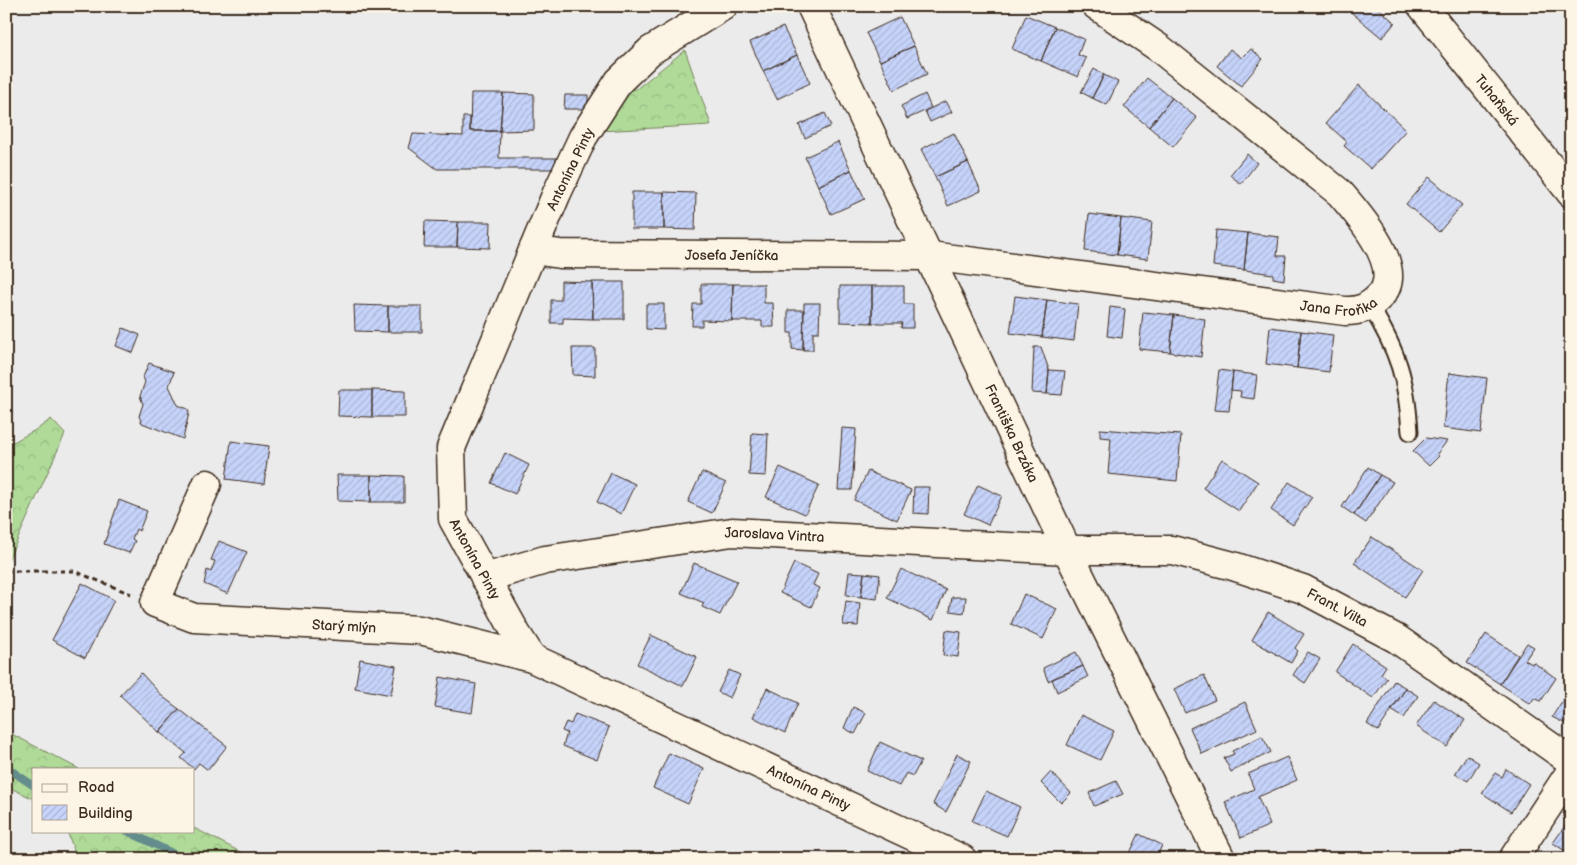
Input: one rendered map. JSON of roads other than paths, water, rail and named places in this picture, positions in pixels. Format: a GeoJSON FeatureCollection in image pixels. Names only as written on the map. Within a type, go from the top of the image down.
{"type":"FeatureCollection","features":[{"type":"Feature","properties":{"kind":"street","name":"Antonína Pinty"},"geometry":{"type":"LineString","coordinates":[[723,6],[650,51],[619,81],[583,137],[533,250],[451,448],[453,519],[516,634],[532,658],[962,859]]}},
{"type":"Feature","properties":{"kind":"street","name":"Františka Brzáka"},"geometry":{"type":"LineString","coordinates":[[811,6],[1067,550],[1221,859]]}},
{"type":"Feature","properties":{"kind":"street","name":"Jana Froňka"},"geometry":{"type":"LineString","coordinates":[[930,256],[1345,311],[1358,311],[1370,306],[1383,294],[1389,276],[1383,252],[1362,218],[1340,192],[1159,48],[1097,6]]}},
{"type":"Feature","properties":{"kind":"street","name":"Tuhaňská"},"geometry":{"type":"LineString","coordinates":[[1422,6],[1571,193]]}},
{"type":"Feature","properties":{"kind":"street","name":"Josefa Jeníčka"},"geometry":{"type":"LineString","coordinates":[[533,250],[560,254],[930,256]]}},
{"type":"Feature","properties":{"kind":"street","name":"Starý mlýn"},"geometry":{"type":"LineString","coordinates":[[206,484],[156,603],[194,618],[295,625],[420,630],[532,658]]}},
{"type":"Feature","properties":{"kind":"street","name":"Jaroslava Vintra"},"geometry":{"type":"LineString","coordinates":[[485,578],[545,560],[732,532],[1067,550]]}},
{"type":"Feature","properties":{"kind":"street","name":"Frant. Vilta"},"geometry":{"type":"LineString","coordinates":[[1067,550],[1172,550],[1233,566],[1303,589],[1397,639],[1571,761]]}},
{"type":"Feature","properties":{"kind":"street"},"geometry":{"type":"LineString","coordinates":[[1513,859],[1571,771]]}},
{"type":"Feature","properties":{"kind":"lane"},"geometry":{"type":"LineString","coordinates":[[1370,306],[1388,335],[1401,366],[1408,399],[1410,432]]}},
{"type":"Feature","properties":{"kind":"waterway"},"geometry":{"type":"LineString","coordinates":[[6,767],[32,785]]}},
{"type":"Feature","properties":{"kind":"waterway"},"geometry":{"type":"LineString","coordinates":[[129,832],[184,859]]}}]}
